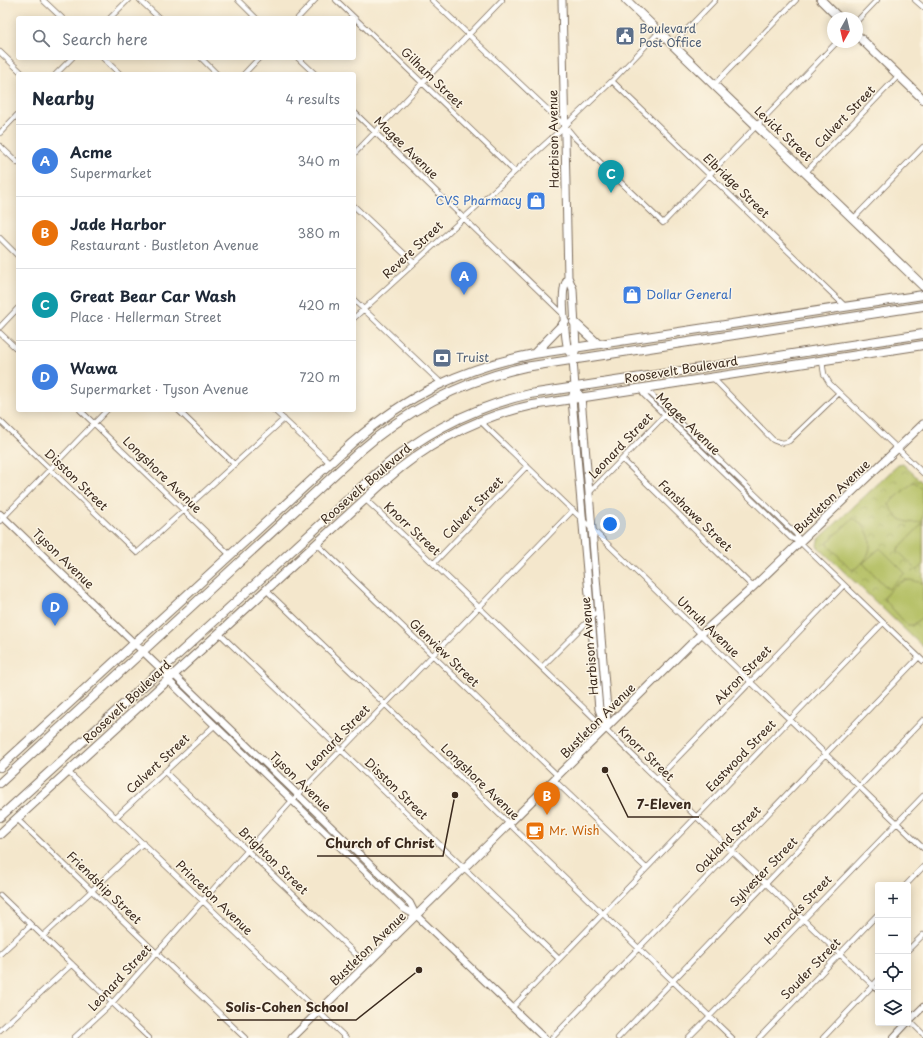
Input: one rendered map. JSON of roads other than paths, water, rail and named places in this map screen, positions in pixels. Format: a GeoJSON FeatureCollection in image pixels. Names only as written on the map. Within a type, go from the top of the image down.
{"type":"FeatureCollection","features":[{"type":"Feature","properties":{"kind":"highway"},"geometry":{"type":"LineString","coordinates":[[820,0],[833,12]]}},
{"type":"Feature","properties":{"kind":"highway","name":"Levick Street"},"geometry":{"type":"LineString","coordinates":[[631,2],[672,45],[854,218],[923,286]]}},
{"type":"Feature","properties":{"kind":"highway"},"geometry":{"type":"LineString","coordinates":[[863,41],[923,99]]}},
{"type":"Feature","properties":{"kind":"highway"},"geometry":{"type":"LineString","coordinates":[[0,766],[358,438],[387,415],[417,395],[441,383],[485,366],[534,354],[923,295]]}},
{"type":"Feature","properties":{"kind":"highway"},"geometry":{"type":"LineString","coordinates":[[0,783],[360,451],[393,424],[429,402],[477,380],[518,369],[923,306]]}},
{"type":"Feature","properties":{"kind":"highway"},"geometry":{"type":"LineString","coordinates":[[780,328],[826,310]]}},
{"type":"Feature","properties":{"kind":"highway"},"geometry":{"type":"LineString","coordinates":[[534,354],[565,319]]}},
{"type":"Feature","properties":{"kind":"highway"},"geometry":{"type":"LineString","coordinates":[[574,322],[598,344]]}},
{"type":"Feature","properties":{"kind":"highway","name":"Roosevelt Boulevard"},"geometry":{"type":"LineString","coordinates":[[0,817],[115,714],[378,472],[409,446],[442,426],[486,406],[524,396],[923,334]]}},
{"type":"Feature","properties":{"kind":"highway"},"geometry":{"type":"LineString","coordinates":[[647,337],[696,341]]}},
{"type":"Feature","properties":{"kind":"highway","name":"Roosevelt Boulevard"},"geometry":{"type":"LineString","coordinates":[[0,834],[365,498],[416,455],[447,436],[480,421],[520,408],[576,398],[923,345]]}},
{"type":"Feature","properties":{"kind":"highway"},"geometry":{"type":"LineString","coordinates":[[773,368],[813,351]]}},
{"type":"Feature","properties":{"kind":"highway"},"geometry":{"type":"LineString","coordinates":[[68,772],[115,714]]}},
{"type":"Feature","properties":{"kind":"main road","name":"Harbison Avenue"},"geometry":{"type":"LineString","coordinates":[[562,0],[568,277],[564,289],[567,349],[573,360]]}},
{"type":"Feature","properties":{"kind":"main road","name":"Harbison Avenue"},"geometry":{"type":"LineString","coordinates":[[568,277],[573,289],[576,348],[573,360],[575,387],[588,494],[607,708],[606,729]]}},
{"type":"Feature","properties":{"kind":"main road","name":"Harbison Avenue"},"geometry":{"type":"LineString","coordinates":[[576,398],[582,520],[599,709],[606,729]]}},
{"type":"Feature","properties":{"kind":"main road","name":"Bustleton Avenue"},"geometry":{"type":"LineString","coordinates":[[292,1038],[701,634],[753,587],[923,424]]}},
{"type":"Feature","properties":{"kind":"street"},"geometry":{"type":"LineString","coordinates":[[43,0],[60,16]]}},
{"type":"Feature","properties":{"kind":"street"},"geometry":{"type":"LineString","coordinates":[[112,16],[128,0]]}},
{"type":"Feature","properties":{"kind":"street"},"geometry":{"type":"LineString","coordinates":[[140,0],[157,16]]}},
{"type":"Feature","properties":{"kind":"street"},"geometry":{"type":"LineString","coordinates":[[238,0],[254,16]]}},
{"type":"Feature","properties":{"kind":"street"},"geometry":{"type":"LineString","coordinates":[[300,16],[315,0]]}},
{"type":"Feature","properties":{"kind":"street","name":"Gilham Street"},"geometry":{"type":"LineString","coordinates":[[336,0],[353,16]]}},
{"type":"Feature","properties":{"kind":"street"},"geometry":{"type":"LineString","coordinates":[[432,0],[663,223],[831,48]]}},
{"type":"Feature","properties":{"kind":"street"},"geometry":{"type":"LineString","coordinates":[[672,45],[715,0]]}},
{"type":"Feature","properties":{"kind":"street"},"geometry":{"type":"LineString","coordinates":[[714,85],[796,0]]}},
{"type":"Feature","properties":{"kind":"street"},"geometry":{"type":"LineString","coordinates":[[863,15],[877,0]]}},
{"type":"Feature","properties":{"kind":"street"},"geometry":{"type":"LineString","coordinates":[[915,0],[923,7]]}},
{"type":"Feature","properties":{"kind":"street"},"geometry":{"type":"LineString","coordinates":[[356,152],[500,1]]}},
{"type":"Feature","properties":{"kind":"street","name":"Gilham Street"},"geometry":{"type":"LineString","coordinates":[[356,19],[514,171]]}},
{"type":"Feature","properties":{"kind":"street","name":"Revere Street"},"geometry":{"type":"LineString","coordinates":[[356,316],[612,81],[659,32]]}},
{"type":"Feature","properties":{"kind":"street"},"geometry":{"type":"LineString","coordinates":[[0,52],[21,72]]}},
{"type":"Feature","properties":{"kind":"street"},"geometry":{"type":"LineString","coordinates":[[58,72],[70,60]]}},
{"type":"Feature","properties":{"kind":"street"},"geometry":{"type":"LineString","coordinates":[[105,60],[118,72]]}},
{"type":"Feature","properties":{"kind":"street"},"geometry":{"type":"LineString","coordinates":[[202,60],[215,72]]}},
{"type":"Feature","properties":{"kind":"street"},"geometry":{"type":"LineString","coordinates":[[246,72],[257,60]]}},
{"type":"Feature","properties":{"kind":"street"},"geometry":{"type":"LineString","coordinates":[[300,60],[312,72]]}},
{"type":"Feature","properties":{"kind":"street","name":"Calvert Street"},"geometry":{"type":"LineString","coordinates":[[806,172],[899,75]]}},
{"type":"Feature","properties":{"kind":"street","name":"Elbridge Street"},"geometry":{"type":"LineString","coordinates":[[612,81],[846,307]]}},
{"type":"Feature","properties":{"kind":"street","name":"Magee Avenue"},"geometry":{"type":"LineString","coordinates":[[356,114],[565,319]]}},
{"type":"Feature","properties":{"kind":"street"},"geometry":{"type":"LineString","coordinates":[[0,133],[16,116]]}},
{"type":"Feature","properties":{"kind":"street"},"geometry":{"type":"LineString","coordinates":[[0,146],[16,161]]}},
{"type":"Feature","properties":{"kind":"street"},"geometry":{"type":"LineString","coordinates":[[854,218],[923,147]]}},
{"type":"Feature","properties":{"kind":"street"},"geometry":{"type":"LineString","coordinates":[[356,208],[414,263]]}},
{"type":"Feature","properties":{"kind":"street"},"geometry":{"type":"LineString","coordinates":[[0,238],[16,254]]}},
{"type":"Feature","properties":{"kind":"street"},"geometry":{"type":"LineString","coordinates":[[356,302],[441,383]]}},
{"type":"Feature","properties":{"kind":"street"},"geometry":{"type":"LineString","coordinates":[[0,327],[16,310]]}},
{"type":"Feature","properties":{"kind":"street"},"geometry":{"type":"LineString","coordinates":[[0,333],[16,348]]}},
{"type":"Feature","properties":{"kind":"street"},"geometry":{"type":"LineString","coordinates":[[822,361],[826,378],[839,393],[923,473]]}},
{"type":"Feature","properties":{"kind":"street"},"geometry":{"type":"LineString","coordinates":[[712,378],[774,440],[779,443],[789,440],[839,393]]}},
{"type":"Feature","properties":{"kind":"street","name":"Magee Avenue"},"geometry":{"type":"LineString","coordinates":[[640,388],[651,394],[796,534],[800,542]]}},
{"type":"Feature","properties":{"kind":"street","name":"Magee Avenue"},"geometry":{"type":"LineString","coordinates":[[640,388],[644,395],[664,415],[791,538],[800,542],[921,659]]}},
{"type":"Feature","properties":{"kind":"street","name":"Leonard Street"},"geometry":{"type":"LineString","coordinates":[[588,494],[668,411]]}},
{"type":"Feature","properties":{"kind":"street","name":"Longshore Avenue"},"geometry":{"type":"LineString","coordinates":[[82,412],[230,555]]}},
{"type":"Feature","properties":{"kind":"street"},"geometry":{"type":"LineString","coordinates":[[1,517],[105,412]]}},
{"type":"Feature","properties":{"kind":"street"},"geometry":{"type":"LineString","coordinates":[[180,412],[234,465]]}},
{"type":"Feature","properties":{"kind":"street"},"geometry":{"type":"LineString","coordinates":[[276,412],[330,464]]}},
{"type":"Feature","properties":{"kind":"street"},"geometry":{"type":"LineString","coordinates":[[184,511],[284,419]]}},
{"type":"Feature","properties":{"kind":"street","name":"Disston Street"},"geometry":{"type":"LineString","coordinates":[[0,421],[138,554],[184,511]]}},
{"type":"Feature","properties":{"kind":"street","name":"Unruh Avenue"},"geometry":{"type":"LineString","coordinates":[[480,421],[923,848]]}},
{"type":"Feature","properties":{"kind":"street","name":"Fanshawe Street"},"geometry":{"type":"LineString","coordinates":[[622,459],[753,587]]}},
{"type":"Feature","properties":{"kind":"street","name":"Calvert Street"},"geometry":{"type":"LineString","coordinates":[[434,563],[527,466]]}},
{"type":"Feature","properties":{"kind":"street"},"geometry":{"type":"LineString","coordinates":[[726,475],[730,471]]}},
{"type":"Feature","properties":{"kind":"street","name":"Knorr Street"},"geometry":{"type":"LineString","coordinates":[[365,498],[873,986]]}},
{"type":"Feature","properties":{"kind":"street","name":"Leonard Street"},"geometry":{"type":"LineString","coordinates":[[74,1038],[112,1003],[297,795],[573,510]]}},
{"type":"Feature","properties":{"kind":"street","name":"Tyson Avenue"},"geometry":{"type":"LineString","coordinates":[[1,517],[162,670],[233,732],[410,903],[417,916]]}},
{"type":"Feature","properties":{"kind":"street","name":"Glenview Street"},"geometry":{"type":"LineString","coordinates":[[316,543],[432,655],[646,868]]}},
{"type":"Feature","properties":{"kind":"street","name":"Akron Street"},"geometry":{"type":"LineString","coordinates":[[658,779],[844,584]]}},
{"type":"Feature","properties":{"kind":"street","name":"Longshore Avenue"},"geometry":{"type":"LineString","coordinates":[[266,590],[732,1038]]}},
{"type":"Feature","properties":{"kind":"street"},"geometry":{"type":"LineString","coordinates":[[542,667],[598,611]]}},
{"type":"Feature","properties":{"kind":"street","name":"Eastwood Street"},"geometry":{"type":"LineString","coordinates":[[512,1008],[883,623]]}},
{"type":"Feature","properties":{"kind":"street","name":"Disston Street"},"geometry":{"type":"LineString","coordinates":[[219,633],[558,959]]}},
{"type":"Feature","properties":{"kind":"street","name":"Oakland Street"},"geometry":{"type":"LineString","coordinates":[[552,1038],[731,851],[921,659]]}},
{"type":"Feature","properties":{"kind":"street","name":"Tyson Avenue"},"geometry":{"type":"LineString","coordinates":[[171,677],[215,725],[292,801],[404,908],[417,916],[544,1038]]}},
{"type":"Feature","properties":{"kind":"street","name":"Sylvester Street"},"geometry":{"type":"LineString","coordinates":[[618,1038],[923,720]]}},
{"type":"Feature","properties":{"kind":"street","name":"Calvert Street"},"geometry":{"type":"LineString","coordinates":[[115,818],[215,725]]}},
{"type":"Feature","properties":{"kind":"street"},"geometry":{"type":"LineString","coordinates":[[228,737],[233,732]]}},
{"type":"Feature","properties":{"kind":"street","name":"Princeton Avenue"},"geometry":{"type":"LineString","coordinates":[[68,772],[346,1038]]}},
{"type":"Feature","properties":{"kind":"street","name":"Brighton Street"},"geometry":{"type":"LineString","coordinates":[[165,772],[367,965]]}},
{"type":"Feature","properties":{"kind":"street","name":"Horrocks Street"},"geometry":{"type":"LineString","coordinates":[[688,1038],[923,796]]}},
{"type":"Feature","properties":{"kind":"street","name":"Friendship Street"},"geometry":{"type":"LineString","coordinates":[[17,819],[245,1038]]}},
{"type":"Feature","properties":{"kind":"street"},"geometry":{"type":"LineString","coordinates":[[42,936],[143,843]]}},
{"type":"Feature","properties":{"kind":"street"},"geometry":{"type":"LineString","coordinates":[[909,882],[923,867]]}},
{"type":"Feature","properties":{"kind":"street"},"geometry":{"type":"LineString","coordinates":[[0,895],[149,1038]]}},
{"type":"Feature","properties":{"kind":"street","name":"Souder Street"},"geometry":{"type":"LineString","coordinates":[[759,1038],[875,917]]}},
{"type":"Feature","properties":{"kind":"street"},"geometry":{"type":"LineString","coordinates":[[0,954],[31,925]]}},
{"type":"Feature","properties":{"kind":"street"},"geometry":{"type":"LineString","coordinates":[[911,947],[923,935]]}},
{"type":"Feature","properties":{"kind":"street"},"geometry":{"type":"LineString","coordinates":[[0,1030],[72,964]]}},
{"type":"Feature","properties":{"kind":"street"},"geometry":{"type":"LineString","coordinates":[[823,1038],[875,984]]}},
{"type":"Feature","properties":{"kind":"street"},"geometry":{"type":"LineString","coordinates":[[911,1018],[923,1007]]}},
{"type":"Feature","properties":{"kind":"street"},"geometry":{"type":"LineString","coordinates":[[911,1024],[923,1034]]}},
{"type":"Feature","properties":{"kind":"street"},"geometry":{"type":"LineString","coordinates":[[893,1038],[904,1026]]}},
{"type":"Feature","properties":{"kind":"place","name":"Boulevard Post Office"},"geometry":{"type":"Point","coordinates":[625,36]}},
{"type":"Feature","properties":{"kind":"place","name":"Great Bear Car Wash"},"geometry":{"type":"Point","coordinates":[611,193]}},
{"type":"Feature","properties":{"kind":"place","name":"CVS Pharmacy"},"geometry":{"type":"Point","coordinates":[536,201]}},
{"type":"Feature","properties":{"kind":"place","name":"Acme"},"geometry":{"type":"Point","coordinates":[464,295]}},
{"type":"Feature","properties":{"kind":"place","name":"Dollar General"},"geometry":{"type":"Point","coordinates":[632,295]}},
{"type":"Feature","properties":{"kind":"place","name":"Truist"},"geometry":{"type":"Point","coordinates":[442,358]}},
{"type":"Feature","properties":{"kind":"place","name":"Wawa"},"geometry":{"type":"Point","coordinates":[55,626]}},
{"type":"Feature","properties":{"kind":"place","name":"7-Eleven"},"geometry":{"type":"Point","coordinates":[605,770]}},
{"type":"Feature","properties":{"kind":"place","name":"Church of Christ"},"geometry":{"type":"Point","coordinates":[455,795]}},
{"type":"Feature","properties":{"kind":"place","name":"Jade Harbor"},"geometry":{"type":"Point","coordinates":[547,815]}},
{"type":"Feature","properties":{"kind":"place","name":"Mr. Wish"},"geometry":{"type":"Point","coordinates":[535,831]}},
{"type":"Feature","properties":{"kind":"place","name":"Solis-Cohen School"},"geometry":{"type":"Point","coordinates":[419,970]}}]}
